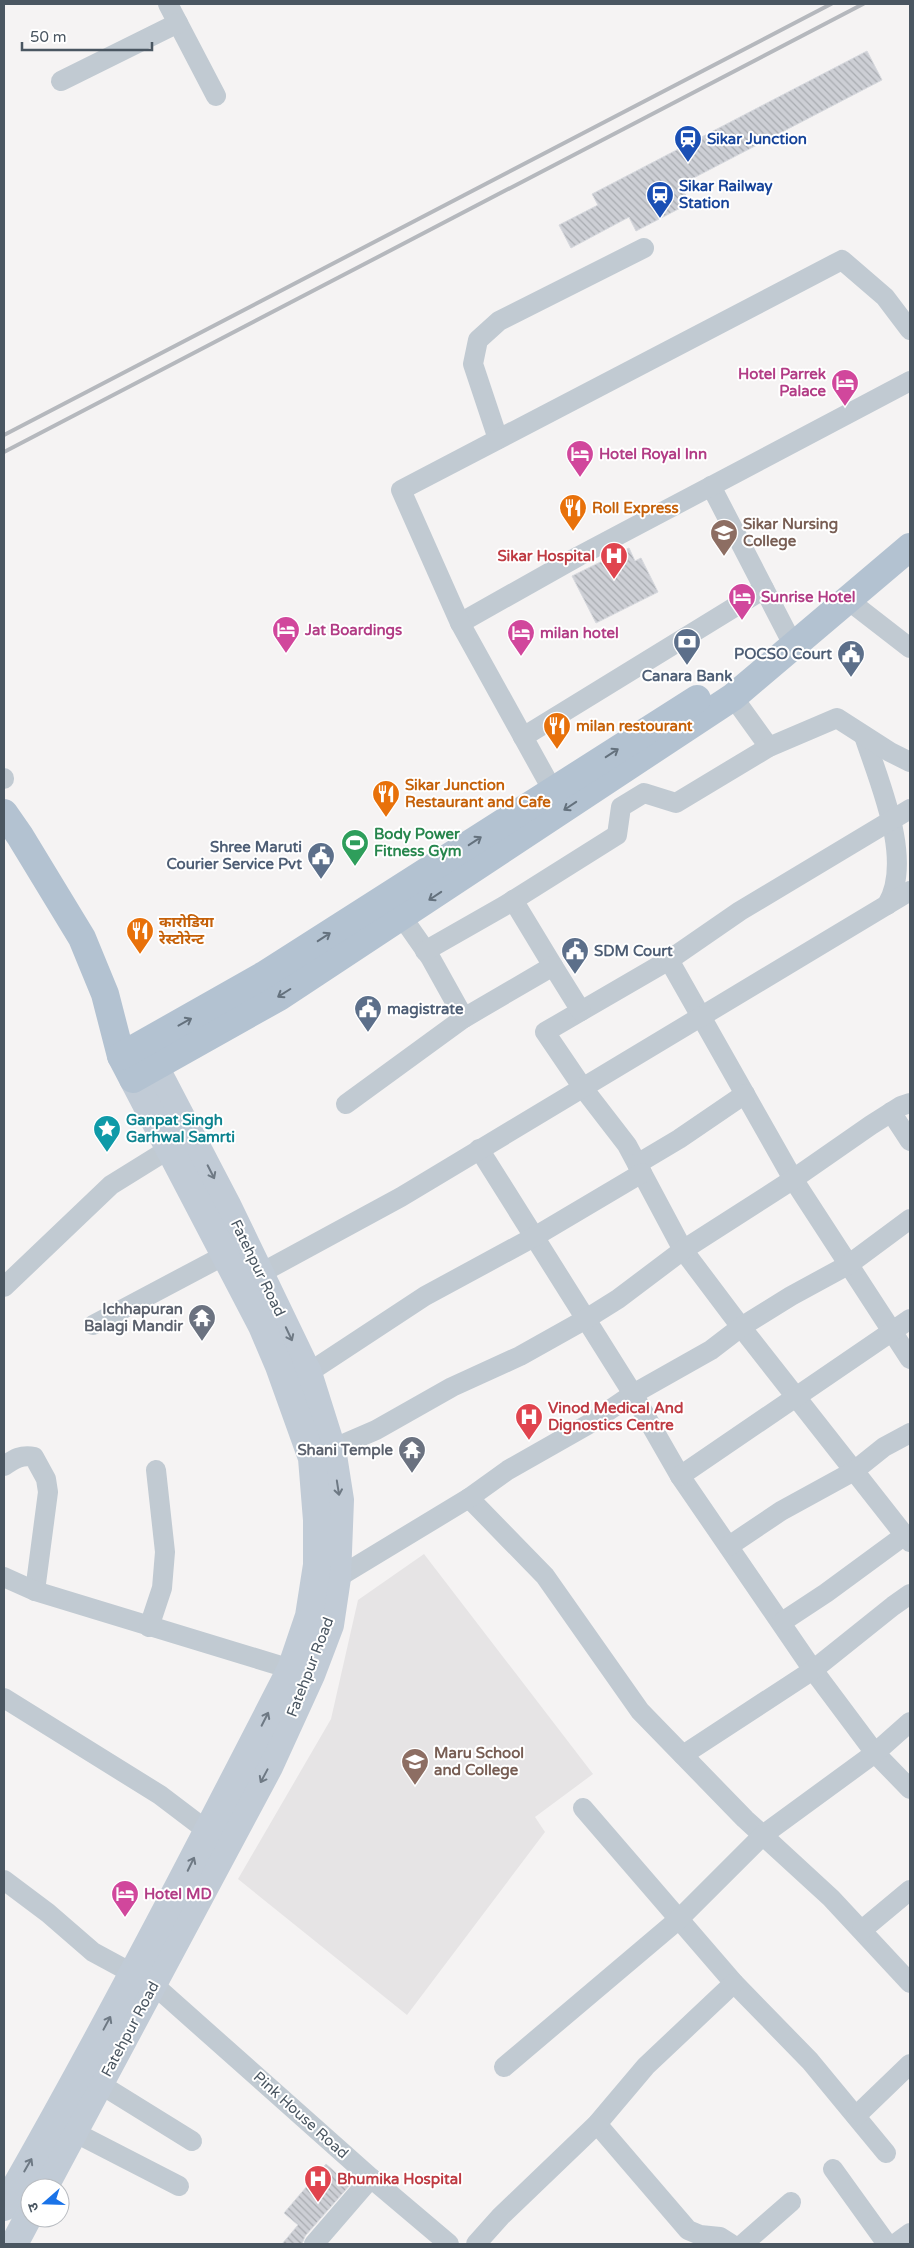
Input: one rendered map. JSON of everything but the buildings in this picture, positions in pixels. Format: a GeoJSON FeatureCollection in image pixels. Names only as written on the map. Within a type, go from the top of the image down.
{"type":"FeatureCollection","features":[{"type":"Feature","properties":{"kind":"main road"},"geometry":{"type":"LineString","coordinates":[[138,1062],[264,975],[751,665],[910,529]]}},
{"type":"Feature","properties":{"kind":"main road"},"geometry":{"type":"LineString","coordinates":[[138,1062],[279,996],[402,918],[733,697],[910,547]]}},
{"type":"Feature","properties":{"kind":"main road"},"geometry":{"type":"LineString","coordinates":[[4,813],[82,938],[105,994],[138,1062]]}},
{"type":"Feature","properties":{"kind":"street"},"geometry":{"type":"LineString","coordinates":[[168,4],[216,96]]}},
{"type":"Feature","properties":{"kind":"street"},"geometry":{"type":"LineString","coordinates":[[61,81],[178,23]]}},
{"type":"Feature","properties":{"kind":"street"},"geometry":{"type":"LineString","coordinates":[[498,439],[473,364],[478,340],[498,320],[644,248]]}},
{"type":"Feature","properties":{"kind":"street"},"geometry":{"type":"LineString","coordinates":[[553,791],[460,623],[401,490],[842,260],[885,298],[910,330]]}},
{"type":"Feature","properties":{"kind":"street"},"geometry":{"type":"LineString","coordinates":[[885,298],[910,306]]}},
{"type":"Feature","properties":{"kind":"street"},"geometry":{"type":"LineString","coordinates":[[460,623],[579,556],[910,381]]}},
{"type":"Feature","properties":{"kind":"street"},"geometry":{"type":"LineString","coordinates":[[711,486],[788,635]]}},
{"type":"Feature","properties":{"kind":"street"},"geometry":{"type":"LineString","coordinates":[[523,737],[764,589]]}},
{"type":"Feature","properties":{"kind":"street"},"geometry":{"type":"LineString","coordinates":[[848,600],[910,648]]}},
{"type":"Feature","properties":{"kind":"street"},"geometry":{"type":"LineString","coordinates":[[733,697],[769,747]]}},
{"type":"Feature","properties":{"kind":"street"},"geometry":{"type":"LineString","coordinates":[[426,951],[513,900],[617,835],[621,807],[644,793],[676,803],[769,747],[838,718],[864,736],[910,762]]}},
{"type":"Feature","properties":{"kind":"street"},"geometry":{"type":"LineString","coordinates":[[864,736],[891,820],[898,868],[894,894],[887,905]]}},
{"type":"Feature","properties":{"kind":"street"},"geometry":{"type":"LineString","coordinates":[[782,1622],[908,1539],[741,1327],[683,1250],[627,1145],[583,1088],[545,1032],[669,960],[740,910],[910,809]]}},
{"type":"Feature","properties":{"kind":"street"},"geometry":{"type":"LineString","coordinates":[[260,1272],[401,1197],[910,891]]}},
{"type":"Feature","properties":{"kind":"street"},"geometry":{"type":"LineString","coordinates":[[513,900],[581,1011]]}},
{"type":"Feature","properties":{"kind":"street"},"geometry":{"type":"LineString","coordinates":[[402,918],[426,951],[464,1018]]}},
{"type":"Feature","properties":{"kind":"street"},"geometry":{"type":"LineString","coordinates":[[669,960],[793,1179],[910,1359]]}},
{"type":"Feature","properties":{"kind":"street"},"geometry":{"type":"LineString","coordinates":[[346,1104],[464,1018],[552,966]]}},
{"type":"Feature","properties":{"kind":"street"},"geometry":{"type":"LineString","coordinates":[[4,1577],[34,1591],[301,1672],[317,1565],[317,1520],[312,1458],[279,1366],[262,1326],[169,1149],[138,1062]]}},
{"type":"Feature","properties":{"kind":"street","name":"Fatehpur Road"},"geometry":{"type":"LineString","coordinates":[[49,2178],[100,2084],[144,1979],[217,1839],[269,1767],[301,1672],[330,1625],[337,1578],[340,1500],[332,1449],[308,1373],[203,1156],[138,1062]]}},
{"type":"Feature","properties":{"kind":"street"},"geometry":{"type":"LineString","coordinates":[[308,1373],[426,1296],[534,1237],[640,1169],[745,1094]]}},
{"type":"Feature","properties":{"kind":"street"},"geometry":{"type":"LineString","coordinates":[[332,1449],[376,1430],[452,1387],[520,1356],[586,1319],[618,1299],[683,1250],[793,1179],[891,1112],[910,1103]]}},
{"type":"Feature","properties":{"kind":"street"},"geometry":{"type":"LineString","coordinates":[[891,1112],[910,1140]]}},
{"type":"Feature","properties":{"kind":"street"},"geometry":{"type":"LineString","coordinates":[[4,1287],[111,1185],[169,1149]]}},
{"type":"Feature","properties":{"kind":"street"},"geometry":{"type":"LineString","coordinates":[[479,1149],[633,1394],[680,1476],[782,1622],[813,1670],[875,1753],[910,1789]]}},
{"type":"Feature","properties":{"kind":"street"},"geometry":{"type":"LineString","coordinates":[[337,1578],[469,1498],[508,1470],[589,1424],[633,1394],[712,1350],[741,1327],[791,1296],[848,1265],[910,1219]]}},
{"type":"Feature","properties":{"kind":"street"},"geometry":{"type":"LineString","coordinates":[[93,1325],[225,1255]]}},
{"type":"Feature","properties":{"kind":"street"},"geometry":{"type":"LineString","coordinates":[[680,1476],[910,1319]]}},
{"type":"Feature","properties":{"kind":"street"},"geometry":{"type":"LineString","coordinates":[[729,1546],[781,1511],[854,1471],[884,1447],[910,1433]]}},
{"type":"Feature","properties":{"kind":"street"},"geometry":{"type":"LineString","coordinates":[[4,1466],[15,1458],[26,1455],[34,1458],[46,1479],[48,1492],[34,1591]]}},
{"type":"Feature","properties":{"kind":"street"},"geometry":{"type":"LineString","coordinates":[[148,1627],[162,1588],[165,1552],[156,1470]]}},
{"type":"Feature","properties":{"kind":"street"},"geometry":{"type":"LineString","coordinates":[[469,1498],[545,1576],[640,1711],[763,1835],[831,1898],[910,1983]]}},
{"type":"Feature","properties":{"kind":"street"},"geometry":{"type":"LineString","coordinates":[[684,1755],[813,1670],[910,1594]]}},
{"type":"Feature","properties":{"kind":"street"},"geometry":{"type":"LineString","coordinates":[[4,1698],[160,1795],[217,1839]]}},
{"type":"Feature","properties":{"kind":"street"},"geometry":{"type":"LineString","coordinates":[[504,2068],[679,1919],[763,1835],[875,1753],[910,1722]]}},
{"type":"Feature","properties":{"kind":"street"},"geometry":{"type":"LineString","coordinates":[[583,1808],[734,1983],[810,2061],[886,2152]]}},
{"type":"Feature","properties":{"kind":"street","name":"Pink House Road"},"geometry":{"type":"LineString","coordinates":[[4,1880],[48,1913],[92,1952],[144,1979],[371,2178],[450,2244]]}},
{"type":"Feature","properties":{"kind":"street"},"geometry":{"type":"LineString","coordinates":[[862,1930],[910,1890]]}},
{"type":"Feature","properties":{"kind":"street"},"geometry":{"type":"LineString","coordinates":[[4,2207],[61,2107],[144,1979]]}},
{"type":"Feature","properties":{"kind":"street"},"geometry":{"type":"LineString","coordinates":[[476,2244],[514,2203],[597,2124],[646,2066],[734,1983]]}},
{"type":"Feature","properties":{"kind":"street"},"geometry":{"type":"LineString","coordinates":[[856,2116],[910,2064]]}},
{"type":"Feature","properties":{"kind":"street"},"geometry":{"type":"LineString","coordinates":[[100,2084],[192,2141]]}},
{"type":"Feature","properties":{"kind":"street"},"geometry":{"type":"LineString","coordinates":[[597,2124],[688,2230],[700,2236],[720,2237],[731,2244]]}},
{"type":"Feature","properties":{"kind":"street"},"geometry":{"type":"LineString","coordinates":[[74,2132],[179,2186]]}},
{"type":"Feature","properties":{"kind":"street"},"geometry":{"type":"LineString","coordinates":[[833,2169],[887,2244]]}},
{"type":"Feature","properties":{"kind":"street"},"geometry":{"type":"LineString","coordinates":[[314,2244],[371,2178]]}},
{"type":"Feature","properties":{"kind":"street"},"geometry":{"type":"LineString","coordinates":[[744,2244],[791,2202]]}},
{"type":"Feature","properties":{"kind":"street"},"geometry":{"type":"LineString","coordinates":[[14,2244],[23,2228]]}},
{"type":"Feature","properties":{"kind":"street"},"geometry":{"type":"LineString","coordinates":[[895,2244],[910,2233]]}},
{"type":"Feature","properties":{"kind":"shaded area"},"geometry":{"type":"Polygon","coordinates":[[[424,1554],[593,1774],[535,1817],[545,1832],[407,2015],[238,1879],[331,1719],[358,1600],[424,1554]]]}},
{"type":"Feature","properties":{"kind":"railway"},"geometry":{"type":"LineString","coordinates":[[4,435],[831,4]]}},
{"type":"Feature","properties":{"kind":"railway"},"geometry":{"type":"LineString","coordinates":[[4,452],[863,4]]}},
{"type":"Feature","properties":{"kind":"place","name":"Sikar Junction"},"geometry":{"type":"Point","coordinates":[688,163]}},
{"type":"Feature","properties":{"kind":"place","name":"Sikar Railway Station"},"geometry":{"type":"Point","coordinates":[660,219]}},
{"type":"Feature","properties":{"kind":"place","name":"Hotel Parrek Palace"},"geometry":{"type":"Point","coordinates":[845,407]}},
{"type":"Feature","properties":{"kind":"place","name":"Hotel Royal Inn"},"geometry":{"type":"Point","coordinates":[580,478]}},
{"type":"Feature","properties":{"kind":"place","name":"Roll Express"},"geometry":{"type":"Point","coordinates":[573,532]}},
{"type":"Feature","properties":{"kind":"place","name":"Sikar Nursing College"},"geometry":{"type":"Point","coordinates":[724,557]}},
{"type":"Feature","properties":{"kind":"place","name":"Sikar Hospital"},"geometry":{"type":"Point","coordinates":[614,580]}},
{"type":"Feature","properties":{"kind":"place","name":"Sunrise Hotel"},"geometry":{"type":"Point","coordinates":[742,621]}},
{"type":"Feature","properties":{"kind":"place","name":"Jat Boardings"},"geometry":{"type":"Point","coordinates":[286,654]}},
{"type":"Feature","properties":{"kind":"place","name":"milan hotel"},"geometry":{"type":"Point","coordinates":[521,657]}},
{"type":"Feature","properties":{"kind":"place","name":"Canara Bank"},"geometry":{"type":"Point","coordinates":[687,666]}},
{"type":"Feature","properties":{"kind":"place","name":"POCSO Court"},"geometry":{"type":"Point","coordinates":[851,678]}},
{"type":"Feature","properties":{"kind":"place","name":"milan restourant"},"geometry":{"type":"Point","coordinates":[557,750]}},
{"type":"Feature","properties":{"kind":"place","name":"Sikar Junction Restaurant and Cafe"},"geometry":{"type":"Point","coordinates":[386,818]}},
{"type":"Feature","properties":{"kind":"place","name":"Body Power Fitness Gym"},"geometry":{"type":"Point","coordinates":[355,867]}},
{"type":"Feature","properties":{"kind":"place","name":"Shree Maruti Courier Service Pvt"},"geometry":{"type":"Point","coordinates":[321,880]}},
{"type":"Feature","properties":{"kind":"place","name":"कारोडिया रेस्टोरेन्ट"},"geometry":{"type":"Point","coordinates":[140,955]}},
{"type":"Feature","properties":{"kind":"place","name":"SDM Court"},"geometry":{"type":"Point","coordinates":[575,975]}},
{"type":"Feature","properties":{"kind":"place","name":"magistrate"},"geometry":{"type":"Point","coordinates":[368,1033]}},
{"type":"Feature","properties":{"kind":"place","name":"Ganpat Singh Garhwal Samrti"},"geometry":{"type":"Point","coordinates":[107,1153]}},
{"type":"Feature","properties":{"kind":"place","name":"Ichhapuran Balagi Mandir"},"geometry":{"type":"Point","coordinates":[202,1342]}},
{"type":"Feature","properties":{"kind":"place","name":"Vinod Medical And Dignostics Centre"},"geometry":{"type":"Point","coordinates":[529,1441]}},
{"type":"Feature","properties":{"kind":"place","name":"Shani Temple"},"geometry":{"type":"Point","coordinates":[412,1474]}},
{"type":"Feature","properties":{"kind":"place","name":"Maru School and College"},"geometry":{"type":"Point","coordinates":[415,1786]}},
{"type":"Feature","properties":{"kind":"place","name":"Hotel MD"},"geometry":{"type":"Point","coordinates":[125,1918]}},
{"type":"Feature","properties":{"kind":"place","name":"Bhumika Hospital"},"geometry":{"type":"Point","coordinates":[318,2203]}}]}
